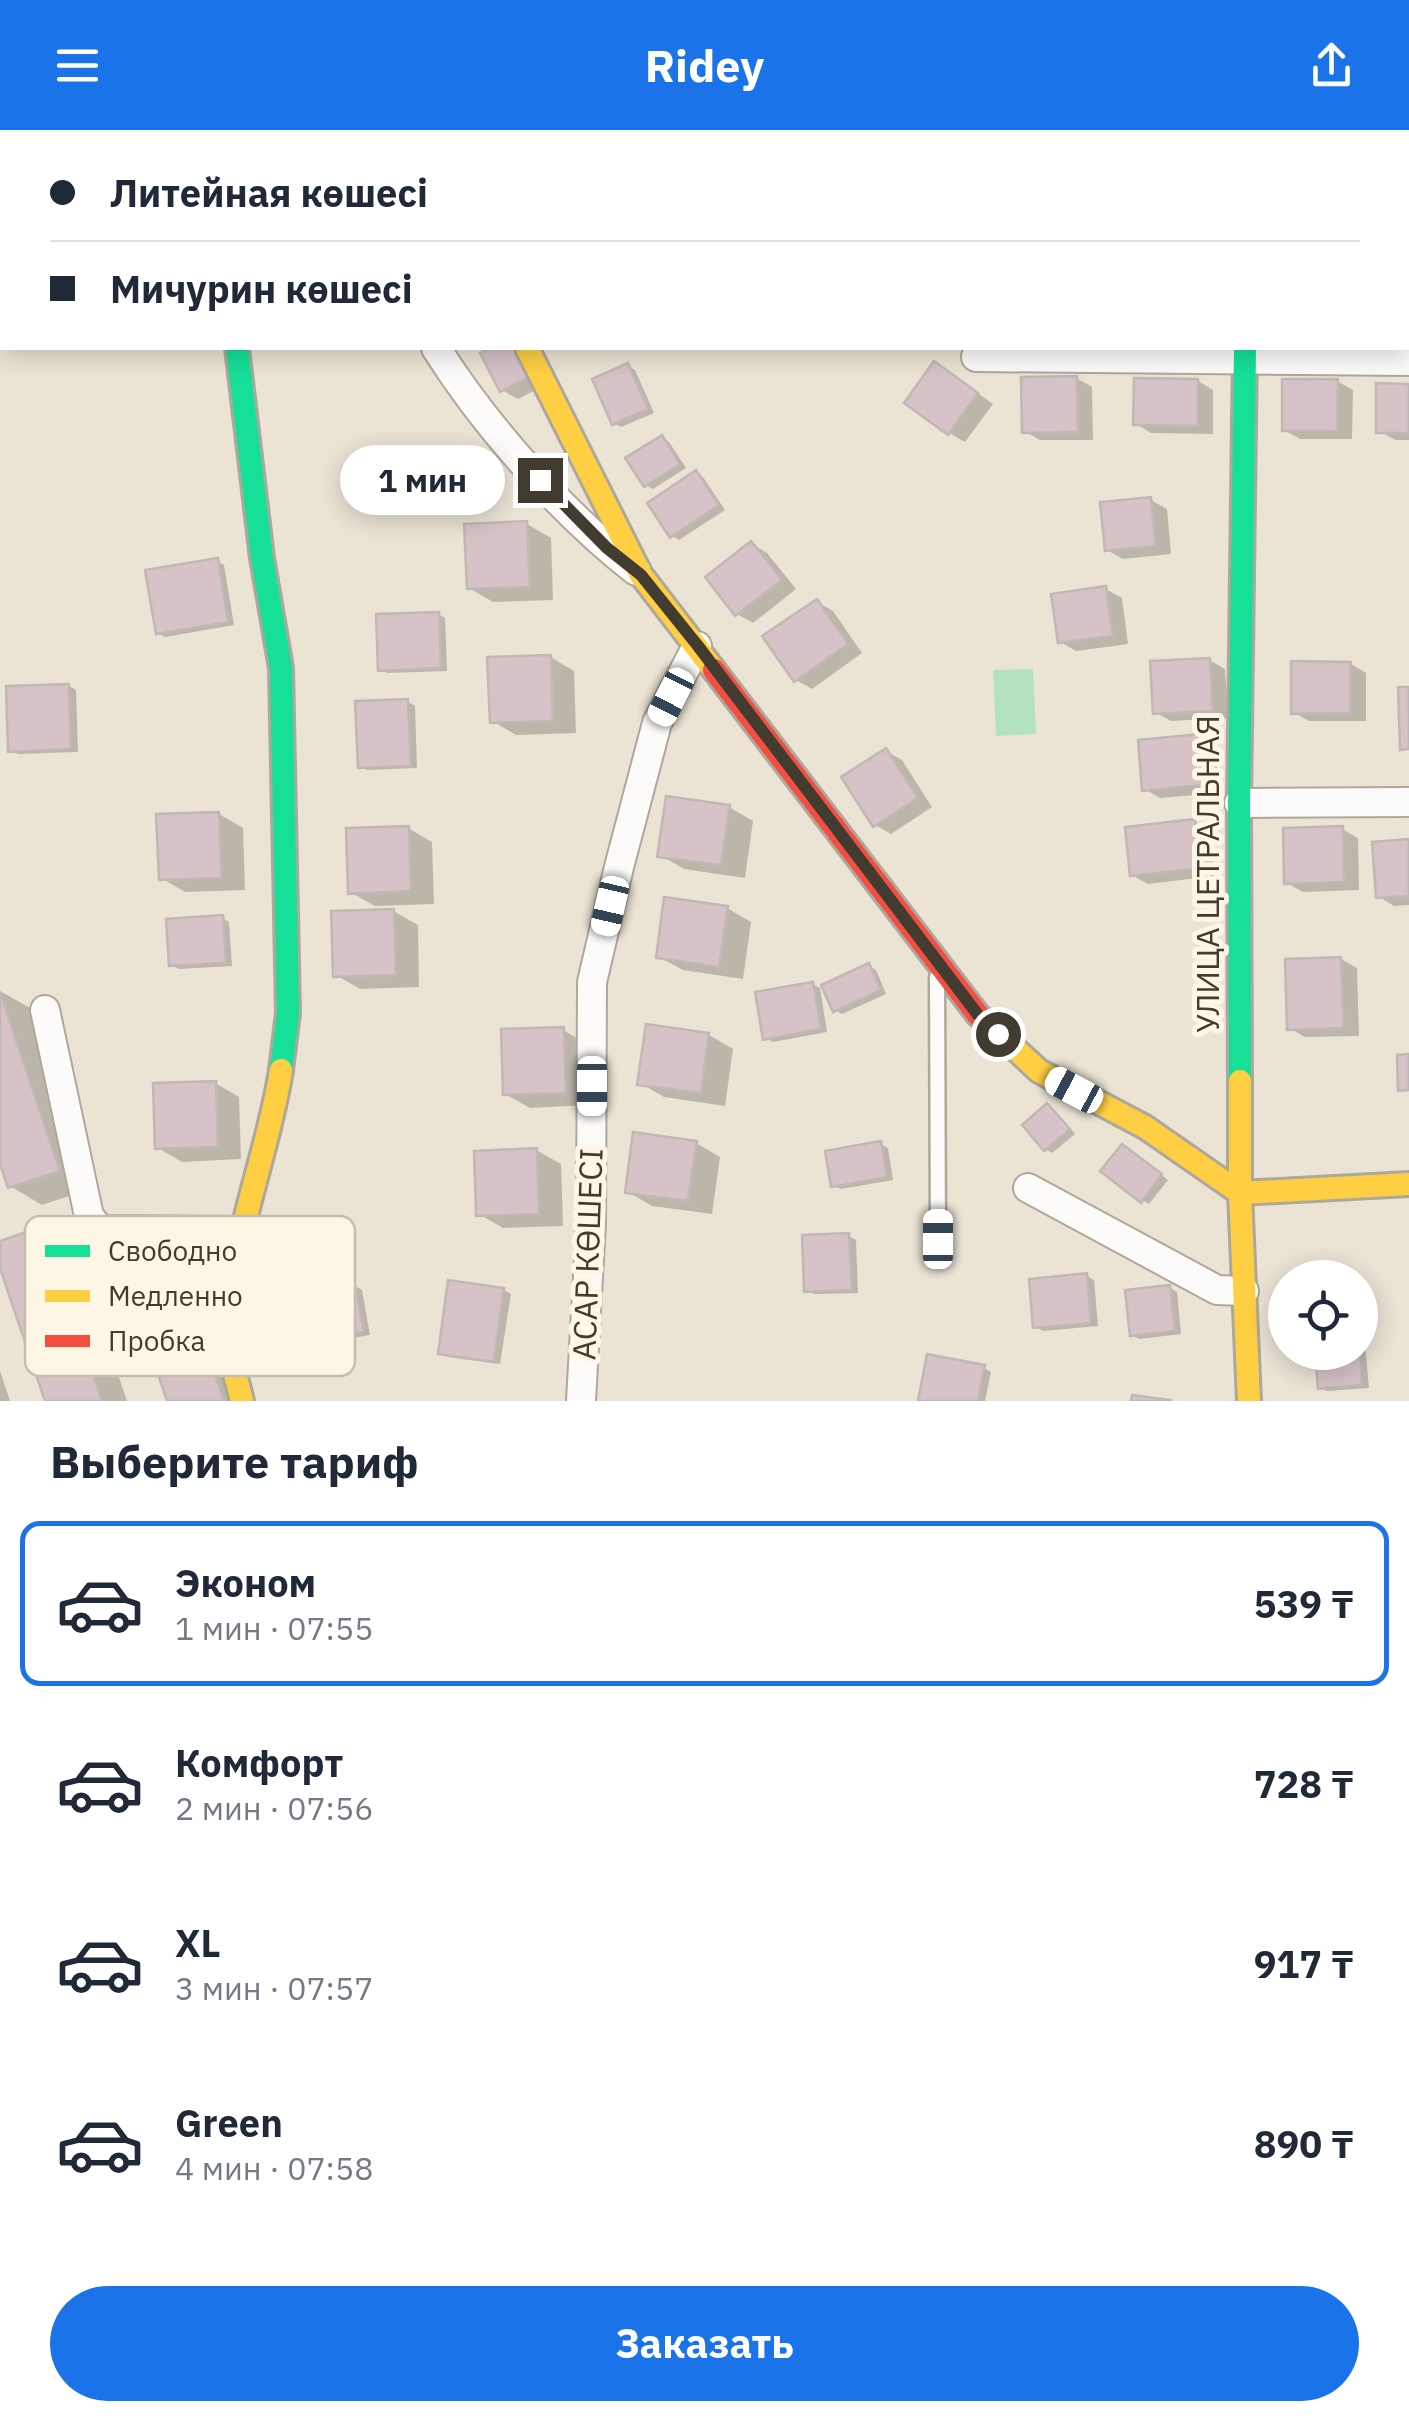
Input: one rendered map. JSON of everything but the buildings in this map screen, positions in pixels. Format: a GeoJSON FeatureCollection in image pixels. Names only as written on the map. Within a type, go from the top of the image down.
{"type":"FeatureCollection","features":[{"type":"Feature","properties":{"kind":"street"},"geometry":{"type":"LineString","coordinates":[[237,350],[262,558],[281,668],[288,1013],[266,1146],[246,1216]]}},
{"type":"Feature","properties":{"kind":"street"},"geometry":{"type":"LineString","coordinates":[[437,350],[518,458],[607,548],[641,575]]}},
{"type":"Feature","properties":{"kind":"street"},"geometry":{"type":"LineString","coordinates":[[528,350],[641,575],[978,1015],[1039,1072],[1145,1127],[1240,1194],[1409,1184]]}},
{"type":"Feature","properties":{"kind":"street"},"geometry":{"type":"LineString","coordinates":[[976,358],[1245,354],[1409,362]]}},
{"type":"Feature","properties":{"kind":"street","name":"УЛИЦА ЦЕТРАЛЬНАЯ"},"geometry":{"type":"LineString","coordinates":[[1245,354],[1238,803],[1240,1194],[1249,1401]]}},
{"type":"Feature","properties":{"kind":"street","name":"АСАР КӨШЕСІ"},"geometry":{"type":"LineString","coordinates":[[581,1401],[591,1224],[592,982],[658,723],[698,646]]}},
{"type":"Feature","properties":{"kind":"street"},"geometry":{"type":"LineString","coordinates":[[1238,803],[1409,802]]}},
{"type":"Feature","properties":{"kind":"street"},"geometry":{"type":"LineString","coordinates":[[45,1010],[90,1216]]}},
{"type":"Feature","properties":{"kind":"street"},"geometry":{"type":"LineString","coordinates":[[1028,1188],[1217,1290],[1244,1291]]}},
{"type":"Feature","properties":{"kind":"street"},"geometry":{"type":"LineString","coordinates":[[237,1376],[242,1401]]}},
{"type":"Feature","properties":{"kind":"lane"},"geometry":{"type":"LineString","coordinates":[[937,962],[938,1239]]}},
{"type":"Feature","properties":{"kind":"green space"},"geometry":{"type":"Polygon","coordinates":[[[1033,669],[1036,734],[996,736],[993,670],[1033,669]]]}},
{"type":"Feature","properties":{"kind":"traffic: fast"},"geometry":{"type":"LineString","coordinates":[[237,350],[262,558],[281,668],[288,1013],[281,1070]]}},
{"type":"Feature","properties":{"kind":"traffic: fast"},"geometry":{"type":"LineString","coordinates":[[1240,1081],[1245,350]]}},
{"type":"Feature","properties":{"kind":"traffic: slow"},"geometry":{"type":"LineString","coordinates":[[528,350],[641,575],[714,670]]}},
{"type":"Feature","properties":{"kind":"traffic: slow"},"geometry":{"type":"LineString","coordinates":[[1011,1045],[1039,1071],[1145,1127],[1240,1193],[1409,1184]]}},
{"type":"Feature","properties":{"kind":"traffic: slow"},"geometry":{"type":"LineString","coordinates":[[246,1216],[281,1070]]}},
{"type":"Feature","properties":{"kind":"traffic: slow"},"geometry":{"type":"LineString","coordinates":[[1240,1081],[1240,1193],[1249,1401]]}},
{"type":"Feature","properties":{"kind":"traffic: slow"},"geometry":{"type":"LineString","coordinates":[[236,1376],[242,1401]]}},
{"type":"Feature","properties":{"kind":"traffic: jam"},"geometry":{"type":"LineString","coordinates":[[714,670],[978,1015],[1011,1045]]}},
{"type":"Feature","properties":{"kind":"route"},"geometry":{"type":"LineString","coordinates":[[540,480],[607,548],[641,575],[978,1015],[998,1034]]}}]}
